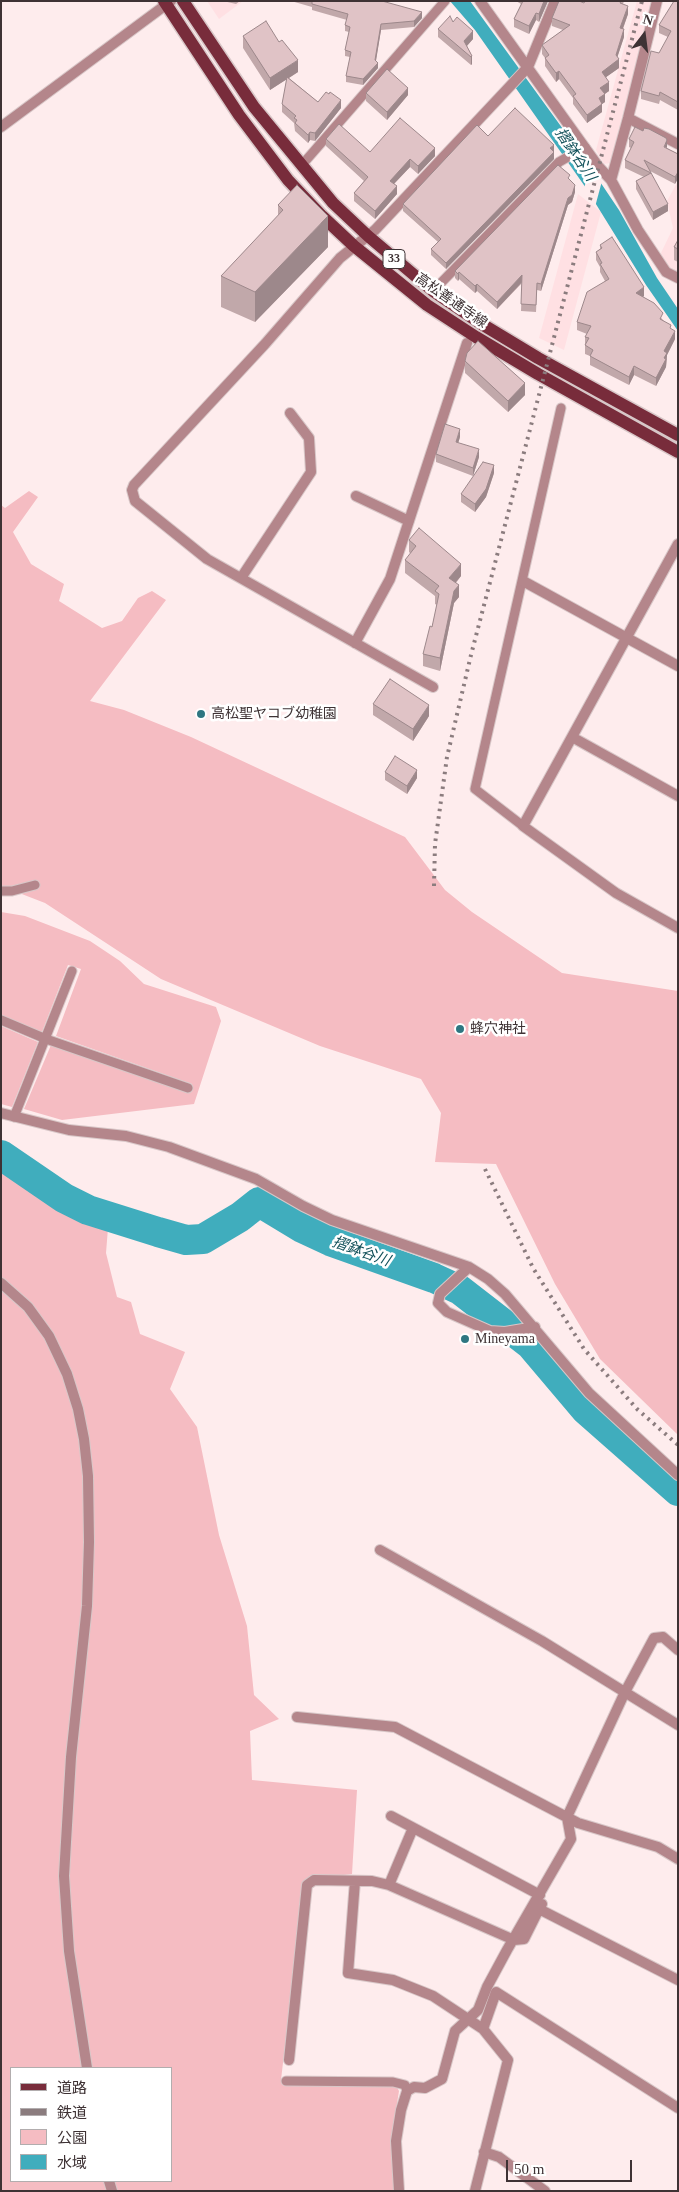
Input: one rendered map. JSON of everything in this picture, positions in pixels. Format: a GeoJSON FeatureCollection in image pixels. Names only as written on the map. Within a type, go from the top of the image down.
{"type":"FeatureCollection","features":[{"type":"Feature","properties":{"kind":"main road","name":"高松善通寺線"},"geometry":{"type":"LineString","coordinates":[[183,1],[254,107],[333,204],[368,236],[433,291],[538,358],[678,435]]}},
{"type":"Feature","properties":{"kind":"main road","name":"高松善通寺線"},"geometry":{"type":"LineString","coordinates":[[167,2],[239,115],[288,180],[354,246],[427,305],[476,337],[678,452]]}},
{"type":"Feature","properties":{"kind":"street"},"geometry":{"type":"LineString","coordinates":[[480,1],[583,148],[611,180],[638,230],[666,272],[678,278]]}},
{"type":"Feature","properties":{"kind":"street"},"geometry":{"type":"LineString","coordinates":[[432,687],[207,559],[135,501],[132,496],[134,485],[266,344],[340,258],[368,236],[526,69],[555,1]]}},
{"type":"Feature","properties":{"kind":"street"},"geometry":{"type":"LineString","coordinates":[[611,180],[657,1]]}},
{"type":"Feature","properties":{"kind":"street"},"geometry":{"type":"LineString","coordinates":[[1,127],[167,2]]}},
{"type":"Feature","properties":{"kind":"street"},"geometry":{"type":"LineString","coordinates":[[628,118],[678,144]]}},
{"type":"Feature","properties":{"kind":"street"},"geometry":{"type":"LineString","coordinates":[[355,643],[390,579],[467,343]]}},
{"type":"Feature","properties":{"kind":"street"},"geometry":{"type":"LineString","coordinates":[[241,578],[310,472],[308,438],[290,413]]}},
{"type":"Feature","properties":{"kind":"street"},"geometry":{"type":"LineString","coordinates":[[356,496],[409,521]]}},
{"type":"Feature","properties":{"kind":"street"},"geometry":{"type":"LineString","coordinates":[[678,544],[523,826],[616,893],[678,928]]}},
{"type":"Feature","properties":{"kind":"street"},"geometry":{"type":"LineString","coordinates":[[523,581],[678,666]]}},
{"type":"Feature","properties":{"kind":"street"},"geometry":{"type":"LineString","coordinates":[[572,737],[678,796]]}},
{"type":"Feature","properties":{"kind":"street"},"geometry":{"type":"LineString","coordinates":[[1,1113],[70,1130],[126,1136],[169,1147],[256,1179],[332,1220],[469,1267],[488,1278],[505,1294],[535,1327],[589,1393],[678,1476]]}},
{"type":"Feature","properties":{"kind":"street"},"geometry":{"type":"LineString","coordinates":[[469,1267],[440,1294],[438,1303],[447,1312],[490,1331],[505,1332],[535,1327]]}},
{"type":"Feature","properties":{"kind":"street"},"geometry":{"type":"LineString","coordinates":[[1,1283],[28,1307],[49,1336],[67,1374],[78,1409],[84,1439],[89,1542],[88,1606],[71,1757],[64,1876],[69,1951],[87,2067]]}},
{"type":"Feature","properties":{"kind":"street"},"geometry":{"type":"LineString","coordinates":[[380,1550],[542,1641],[678,1725]]}},
{"type":"Feature","properties":{"kind":"street"},"geometry":{"type":"LineString","coordinates":[[399,2191],[396,2140],[401,2110],[408,2091],[414,2087],[425,2088],[442,2078],[455,2031],[478,2010],[487,1987],[571,1839],[567,1817],[625,1692],[654,1638],[663,1637],[678,1650]]}},
{"type":"Feature","properties":{"kind":"street"},"geometry":{"type":"LineString","coordinates":[[297,1717],[395,1727],[578,1823],[658,1847],[678,1858]]}},
{"type":"Feature","properties":{"kind":"street"},"geometry":{"type":"LineString","coordinates":[[391,1816],[540,1895]]}},
{"type":"Feature","properties":{"kind":"street"},"geometry":{"type":"LineString","coordinates":[[389,1885],[413,1828]]}},
{"type":"Feature","properties":{"kind":"street"},"geometry":{"type":"LineString","coordinates":[[289,2060],[307,1885],[314,1880],[372,1881],[389,1885],[514,1940],[524,1938],[551,1888],[551,1875]]}},
{"type":"Feature","properties":{"kind":"street"},"geometry":{"type":"LineString","coordinates":[[355,1881],[348,1973],[393,1980],[433,1996],[483,2029],[508,2060],[475,2191]]}},
{"type":"Feature","properties":{"kind":"street"},"geometry":{"type":"LineString","coordinates":[[539,1909],[678,1980]]}},
{"type":"Feature","properties":{"kind":"street"},"geometry":{"type":"LineString","coordinates":[[483,2029],[496,1992],[678,2108]]}},
{"type":"Feature","properties":{"kind":"street"},"geometry":{"type":"LineString","coordinates":[[484,2152],[498,2157],[545,2191]]}},
{"type":"Feature","properties":{"kind":"lane"},"geometry":{"type":"LineString","coordinates":[[301,166],[445,1]]}},
{"type":"Feature","properties":{"kind":"lane"},"geometry":{"type":"LineString","coordinates":[[433,291],[559,162],[583,148]]}},
{"type":"Feature","properties":{"kind":"lane"},"geometry":{"type":"LineString","coordinates":[[523,826],[475,790],[561,408]]}},
{"type":"Feature","properties":{"kind":"lane"},"geometry":{"type":"LineString","coordinates":[[1,891],[12,891],[35,885]]}},
{"type":"Feature","properties":{"kind":"lane"},"geometry":{"type":"LineString","coordinates":[[14,1117],[72,971]]}},
{"type":"Feature","properties":{"kind":"lane"},"geometry":{"type":"LineString","coordinates":[[1,1020],[46,1039],[188,1088]]}},
{"type":"Feature","properties":{"kind":"lane"},"geometry":{"type":"LineString","coordinates":[[286,2081],[394,2082],[405,2085],[408,2091]]}},
{"type":"Feature","properties":{"kind":"shaded area"},"geometry":{"type":"Polygon","coordinates":[[[207,1],[243,1],[219,19],[207,1]]]}},
{"type":"Feature","properties":{"kind":"shaded area"},"geometry":{"type":"Polygon","coordinates":[[[637,1],[652,1],[610,163],[604,164],[596,150],[637,1]]]}},
{"type":"Feature","properties":{"kind":"shaded area"},"geometry":{"type":"Polygon","coordinates":[[[678,181],[678,272],[668,267],[660,255],[673,228],[667,201],[678,181]]]}},
{"type":"Feature","properties":{"kind":"shaded area"},"geometry":{"type":"Polygon","coordinates":[[[578,194],[601,212],[564,350],[539,338],[578,194]]]}},
{"type":"Feature","properties":{"kind":"green space"},"geometry":{"type":"Polygon","coordinates":[[[29,491],[38,497],[13,532],[31,564],[64,584],[59,601],[102,628],[122,621],[138,598],[152,591],[166,600],[90,701],[124,710],[191,737],[405,837],[445,890],[472,912],[562,973],[678,991],[678,1435],[600,1359],[555,1284],[496,1164],[435,1162],[441,1113],[421,1079],[320,1046],[161,979],[45,903],[1,886],[1,505],[5,508],[29,491]]]}},
{"type":"Feature","properties":{"kind":"green space"},"geometry":{"type":"Polygon","coordinates":[[[1,912],[25,916],[90,941],[120,961],[144,984],[216,1007],[221,1021],[194,1104],[62,1120],[24,1109],[51,1045],[188,1093],[192,1084],[56,1036],[81,969],[68,965],[42,1032],[1,1015],[1,912]]]}},
{"type":"Feature","properties":{"kind":"green space"},"geometry":{"type":"Polygon","coordinates":[[[1,1026],[38,1042],[12,1107],[1,1104],[1,1026]]]}},
{"type":"Feature","properties":{"kind":"green space"},"geometry":{"type":"Polygon","coordinates":[[[1,1148],[77,1197],[108,1228],[106,1253],[117,1297],[131,1302],[140,1334],[185,1352],[170,1389],[197,1427],[219,1535],[247,1626],[254,1695],[279,1719],[250,1731],[252,1780],[357,1790],[352,1874],[304,1880],[281,2080],[286,2084],[397,2087],[399,2091],[392,2135],[395,2191],[1,2191],[1,1148]]]}},
{"type":"Feature","properties":{"kind":"water"},"geometry":{"type":"Polygon","coordinates":[[[450,1],[470,1],[584,158],[619,210],[657,278],[678,309],[678,331],[646,285],[586,188],[475,30],[450,1]]]}},
{"type":"Feature","properties":{"kind":"pier"},"geometry":{"type":"Polygon","coordinates":[[[590,164],[602,181],[595,207],[584,189],[590,164]]]}},
{"type":"Feature","properties":{"kind":"building"},"geometry":{"type":"Polygon","coordinates":[[[312,1],[382,1],[422,12],[414,21],[381,24],[375,60],[378,63],[363,79],[346,76],[351,52],[345,50],[350,27],[345,25],[348,14],[312,4],[312,1]]]}},
{"type":"Feature","properties":{"kind":"building"},"geometry":{"type":"Polygon","coordinates":[[[523,1],[544,1],[539,14],[536,13],[529,26],[514,19],[523,1]]]}},
{"type":"Feature","properties":{"kind":"building"},"geometry":{"type":"Polygon","coordinates":[[[559,1],[579,1],[584,3],[585,1],[621,1],[620,3],[628,6],[620,28],[624,29],[616,55],[619,59],[602,72],[609,82],[600,88],[605,94],[599,98],[602,104],[587,115],[573,96],[576,94],[559,71],[556,73],[545,58],[549,55],[542,45],[570,25],[552,18],[559,1]]]}},
{"type":"Feature","properties":{"kind":"building"},"geometry":{"type":"Polygon","coordinates":[[[674,1],[678,1],[678,102],[660,92],[659,96],[641,91],[651,51],[659,53],[671,31],[659,25],[674,1]]]}},
{"type":"Feature","properties":{"kind":"building"},"geometry":{"type":"Polygon","coordinates":[[[450,16],[453,22],[457,17],[473,31],[464,41],[471,57],[438,29],[450,16]]]}},
{"type":"Feature","properties":{"kind":"building"},"geometry":{"type":"Polygon","coordinates":[[[266,21],[279,42],[282,40],[298,60],[270,78],[243,36],[266,21]]]}},
{"type":"Feature","properties":{"kind":"building"},"geometry":{"type":"Polygon","coordinates":[[[387,69],[408,88],[387,112],[366,93],[387,69]]]}},
{"type":"Feature","properties":{"kind":"building"},"geometry":{"type":"Polygon","coordinates":[[[287,77],[318,102],[326,92],[329,94],[330,92],[341,100],[315,133],[310,132],[308,135],[295,123],[297,120],[294,118],[296,116],[282,104],[287,77]]]}},
{"type":"Feature","properties":{"kind":"building"},"geometry":{"type":"Polygon","coordinates":[[[515,108],[554,145],[550,148],[554,152],[446,263],[431,249],[441,239],[403,204],[477,125],[488,136],[515,108]]]}},
{"type":"Feature","properties":{"kind":"building"},"geometry":{"type":"Polygon","coordinates":[[[400,118],[435,148],[418,166],[410,159],[390,181],[397,186],[375,211],[354,193],[368,177],[326,139],[339,124],[370,152],[400,118]]]}},
{"type":"Feature","properties":{"kind":"building"},"geometry":{"type":"Polygon","coordinates":[[[635,127],[643,131],[644,128],[649,129],[666,138],[664,147],[678,154],[678,172],[675,177],[644,160],[668,204],[653,212],[636,181],[651,173],[625,160],[634,142],[629,139],[635,127]]]}},
{"type":"Feature","properties":{"kind":"building"},"geometry":{"type":"Polygon","coordinates":[[[558,165],[570,175],[568,178],[575,185],[572,195],[568,198],[541,284],[537,283],[536,305],[521,304],[522,275],[497,302],[477,284],[475,286],[459,272],[458,274],[455,271],[558,165]]]}},
{"type":"Feature","properties":{"kind":"building"},"geometry":{"type":"Polygon","coordinates":[[[297,185],[328,216],[255,292],[221,276],[283,210],[278,205],[297,185]]]}},
{"type":"Feature","properties":{"kind":"building"},"geometry":{"type":"Polygon","coordinates":[[[612,237],[644,287],[636,293],[654,303],[663,313],[660,319],[671,325],[670,328],[675,331],[664,351],[667,353],[664,358],[666,359],[656,378],[634,366],[629,377],[590,356],[593,350],[585,345],[589,338],[585,337],[591,326],[577,322],[587,292],[609,279],[600,264],[602,263],[596,252],[602,248],[600,245],[612,237]]]}},
{"type":"Feature","properties":{"kind":"building"},"geometry":{"type":"Polygon","coordinates":[[[678,240],[678,249],[674,247],[678,240]]]}},
{"type":"Feature","properties":{"kind":"building"},"geometry":{"type":"Polygon","coordinates":[[[478,341],[525,383],[508,401],[465,361],[467,353],[478,341]]]}},
{"type":"Feature","properties":{"kind":"building"},"geometry":{"type":"Polygon","coordinates":[[[445,424],[460,429],[456,442],[479,449],[473,468],[436,454],[445,424]]]}},
{"type":"Feature","properties":{"kind":"building"},"geometry":{"type":"Polygon","coordinates":[[[483,462],[494,465],[486,489],[475,504],[461,494],[483,462]]]}},
{"type":"Feature","properties":{"kind":"building"},"geometry":{"type":"Polygon","coordinates":[[[419,528],[461,564],[449,578],[459,585],[454,591],[440,658],[423,654],[430,626],[432,627],[439,594],[435,591],[439,586],[405,560],[416,546],[409,540],[419,528]]]}},
{"type":"Feature","properties":{"kind":"building"},"geometry":{"type":"Polygon","coordinates":[[[390,679],[429,705],[413,729],[373,704],[390,679]]]}},
{"type":"Feature","properties":{"kind":"building"},"geometry":{"type":"Polygon","coordinates":[[[395,756],[417,770],[407,786],[385,772],[395,756]]]}},
{"type":"Feature","properties":{"kind":"waterway","name":"摺鉢谷川"},"geometry":{"type":"LineString","coordinates":[[1,1155],[64,1198],[88,1210],[158,1232],[186,1240],[203,1239],[240,1217],[259,1202],[302,1228],[330,1241],[434,1278],[460,1290],[531,1345],[586,1410],[678,1491]]}},
{"type":"Feature","properties":{"kind":"railway"},"geometry":{"type":"LineString","coordinates":[[434,886],[435,844],[447,757],[471,655],[642,1]]}},
{"type":"Feature","properties":{"kind":"railway"},"geometry":{"type":"LineString","coordinates":[[485,1169],[533,1268],[584,1349],[637,1409],[678,1445]]}},
{"type":"Feature","properties":{"kind":"place","name":"高松聖ヤコブ幼稚園"},"geometry":{"type":"Point","coordinates":[201,714]}},
{"type":"Feature","properties":{"kind":"place","name":"蜂穴神社"},"geometry":{"type":"Point","coordinates":[460,1029]}},
{"type":"Feature","properties":{"kind":"place","name":"Mineyama"},"geometry":{"type":"Point","coordinates":[465,1339]}}]}
